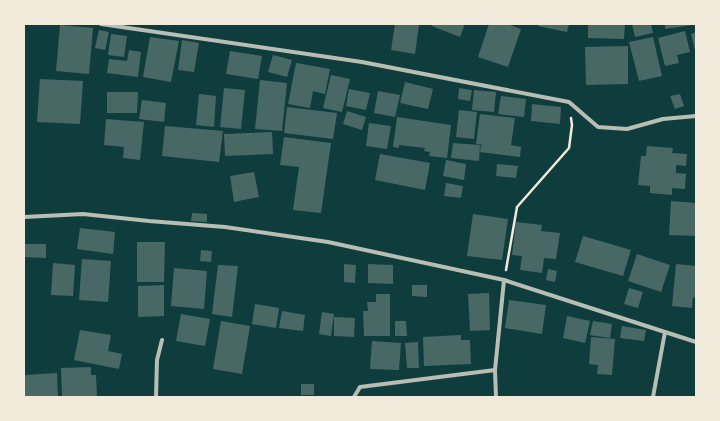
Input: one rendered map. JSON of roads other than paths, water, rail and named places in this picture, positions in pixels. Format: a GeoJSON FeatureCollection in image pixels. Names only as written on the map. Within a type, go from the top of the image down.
{"type":"FeatureCollection","features":[{"type":"Feature","properties":{"kind":"street"},"geometry":{"type":"LineString","coordinates":[[101,24],[362,62],[570,102],[598,127],[627,129],[664,119],[696,116]]}},
{"type":"Feature","properties":{"kind":"street"},"geometry":{"type":"LineString","coordinates":[[24,217],[83,214],[149,221],[225,226],[328,242],[504,280],[696,342]]}},
{"type":"Feature","properties":{"kind":"street"},"geometry":{"type":"LineString","coordinates":[[496,397],[496,370],[504,280]]}},
{"type":"Feature","properties":{"kind":"street"},"geometry":{"type":"LineString","coordinates":[[653,397],[665,332]]}},
{"type":"Feature","properties":{"kind":"street"},"geometry":{"type":"LineString","coordinates":[[156,397],[157,360],[162,340]]}},
{"type":"Feature","properties":{"kind":"street"},"geometry":{"type":"LineString","coordinates":[[354,397],[360,388],[496,370]]}}]}
